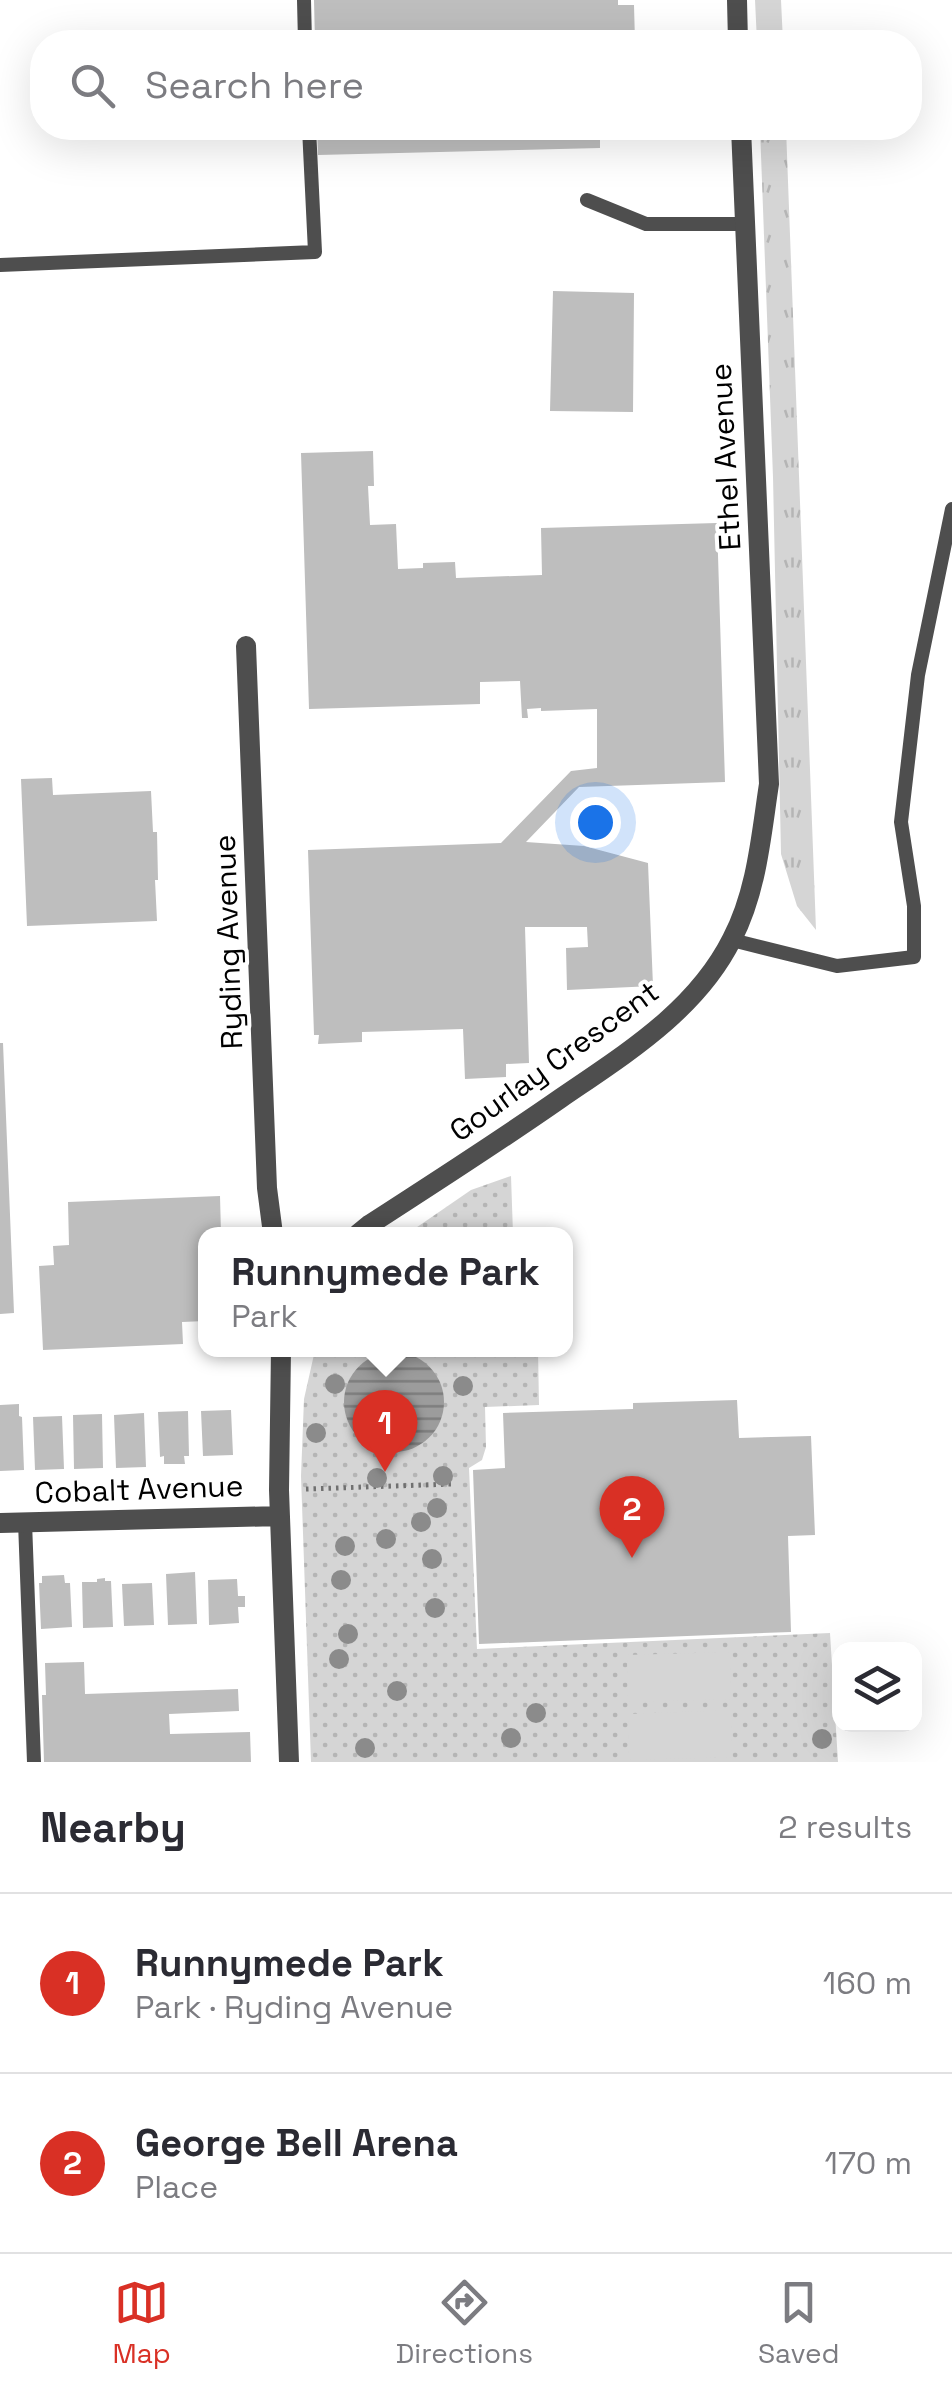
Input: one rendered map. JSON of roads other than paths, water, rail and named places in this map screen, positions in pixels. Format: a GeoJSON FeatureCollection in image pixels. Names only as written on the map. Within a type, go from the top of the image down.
{"type":"FeatureCollection","features":[{"type":"Feature","properties":{"kind":"street"},"geometry":{"type":"LineString","coordinates":[[737,0],[738,30]]}},
{"type":"Feature","properties":{"kind":"street","name":"Ethel Avenue"},"geometry":{"type":"LineString","coordinates":[[742,140],[770,784]]}},
{"type":"Feature","properties":{"kind":"street","name":"Ryding Avenue"},"geometry":{"type":"LineString","coordinates":[[246,646],[267,1188],[273,1227]]}},
{"type":"Feature","properties":{"kind":"street","name":"Gourlay Crescent"},"geometry":{"type":"LineString","coordinates":[[367,1227],[648,1038],[695,994],[732,940],[752,887],[770,784]]}},
{"type":"Feature","properties":{"kind":"street"},"geometry":{"type":"LineString","coordinates":[[281,1357],[280,1516],[289,1762]]}},
{"type":"Feature","properties":{"kind":"street","name":"Cobalt Avenue"},"geometry":{"type":"LineString","coordinates":[[0,1523],[280,1516]]}},
{"type":"Feature","properties":{"kind":"lane"},"geometry":{"type":"LineString","coordinates":[[304,0],[305,30]]}},
{"type":"Feature","properties":{"kind":"lane"},"geometry":{"type":"LineString","coordinates":[[0,264],[315,252],[310,140]]}},
{"type":"Feature","properties":{"kind":"lane"},"geometry":{"type":"LineString","coordinates":[[587,200],[646,224],[745,224]]}},
{"type":"Feature","properties":{"kind":"lane"},"geometry":{"type":"LineString","coordinates":[[732,940],[837,966],[914,957],[914,906],[901,822],[918,674],[952,509]]}},
{"type":"Feature","properties":{"kind":"lane"},"geometry":{"type":"LineString","coordinates":[[25,1522],[34,1762]]}},
{"type":"Feature","properties":{"kind":"place","name":"Runnymede Park"},"geometry":{"type":"Point","coordinates":[385,1472]}},
{"type":"Feature","properties":{"kind":"place","name":"George Bell Arena"},"geometry":{"type":"Point","coordinates":[632,1558]}}]}
